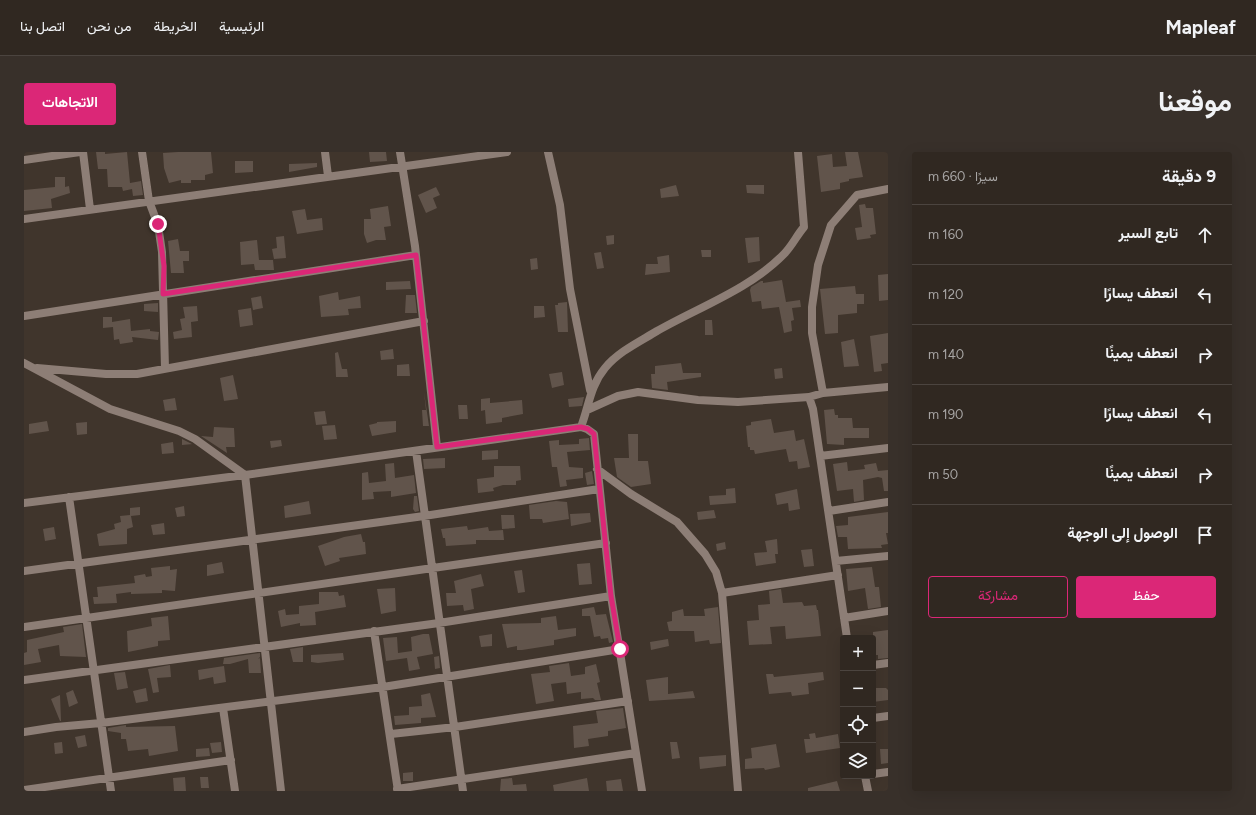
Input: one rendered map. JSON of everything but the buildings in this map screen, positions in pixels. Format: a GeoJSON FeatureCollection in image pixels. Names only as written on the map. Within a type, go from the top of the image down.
{"type":"FeatureCollection","features":[{"type":"Feature","properties":{"kind":"street"},"geometry":{"type":"LineString","coordinates":[[24,160],[82,152],[90,209]]}},
{"type":"Feature","properties":{"kind":"street"},"geometry":{"type":"LineString","coordinates":[[142,152],[149,201],[160,239],[164,266],[163,294],[165,368]]}},
{"type":"Feature","properties":{"kind":"street"},"geometry":{"type":"LineString","coordinates":[[325,152],[328,176]]}},
{"type":"Feature","properties":{"kind":"street"},"geometry":{"type":"LineString","coordinates":[[400,152],[416,255],[437,447]]}},
{"type":"Feature","properties":{"kind":"street"},"geometry":{"type":"LineString","coordinates":[[24,219],[507,152]]}},
{"type":"Feature","properties":{"kind":"street"},"geometry":{"type":"LineString","coordinates":[[548,152],[560,205],[570,289],[590,390],[587,410],[581,427]]}},
{"type":"Feature","properties":{"kind":"street"},"geometry":{"type":"LineString","coordinates":[[590,390],[605,368],[621,353],[760,274],[784,254],[804,227],[798,152]]}},
{"type":"Feature","properties":{"kind":"street"},"geometry":{"type":"LineString","coordinates":[[823,393],[812,333],[812,307],[818,265],[831,225],[857,195],[888,189]]}},
{"type":"Feature","properties":{"kind":"street"},"geometry":{"type":"LineString","coordinates":[[24,316],[416,255]]}},
{"type":"Feature","properties":{"kind":"street"},"geometry":{"type":"LineString","coordinates":[[32,367],[137,374],[424,321]]}},
{"type":"Feature","properties":{"kind":"street"},"geometry":{"type":"LineString","coordinates":[[24,364],[110,409],[180,431],[195,439],[244,474],[259,592],[269,702],[281,791]]}},
{"type":"Feature","properties":{"kind":"street"},"geometry":{"type":"LineString","coordinates":[[587,410],[618,396],[638,392],[698,400],[738,402],[809,397],[823,393],[888,387]]}},
{"type":"Feature","properties":{"kind":"street"},"geometry":{"type":"LineString","coordinates":[[809,397],[813,409],[847,635]]}},
{"type":"Feature","properties":{"kind":"street"},"geometry":{"type":"LineString","coordinates":[[24,503],[416,451],[581,427],[588,429],[594,434],[611,596],[642,791]]}},
{"type":"Feature","properties":{"kind":"street"},"geometry":{"type":"LineString","coordinates":[[820,456],[888,448]]}},
{"type":"Feature","properties":{"kind":"street"},"geometry":{"type":"LineString","coordinates":[[416,451],[463,791]]}},
{"type":"Feature","properties":{"kind":"street"},"geometry":{"type":"LineString","coordinates":[[597,469],[631,494],[677,522],[705,554],[716,572],[722,593],[738,791]]}},
{"type":"Feature","properties":{"kind":"street"},"geometry":{"type":"LineString","coordinates":[[24,571],[424,516],[599,489]]}},
{"type":"Feature","properties":{"kind":"street"},"geometry":{"type":"LineString","coordinates":[[69,497],[110,791]]}},
{"type":"Feature","properties":{"kind":"street"},"geometry":{"type":"LineString","coordinates":[[829,511],[888,502]]}},
{"type":"Feature","properties":{"kind":"street"},"geometry":{"type":"LineString","coordinates":[[24,627],[606,543]]}},
{"type":"Feature","properties":{"kind":"street"},"geometry":{"type":"LineString","coordinates":[[836,561],[888,556]]}},
{"type":"Feature","properties":{"kind":"street"},"geometry":{"type":"LineString","coordinates":[[722,593],[838,575]]}},
{"type":"Feature","properties":{"kind":"street"},"geometry":{"type":"LineString","coordinates":[[24,680],[439,623],[611,596]]}},
{"type":"Feature","properties":{"kind":"street"},"geometry":{"type":"LineString","coordinates":[[844,618],[888,611]]}},
{"type":"Feature","properties":{"kind":"street"},"geometry":{"type":"LineString","coordinates":[[374,631],[391,734],[398,790],[636,753]]}},
{"type":"Feature","properties":{"kind":"street"},"geometry":{"type":"LineString","coordinates":[[24,732],[383,687],[620,649]]}},
{"type":"Feature","properties":{"kind":"street"},"geometry":{"type":"LineString","coordinates":[[876,665],[888,663]]}},
{"type":"Feature","properties":{"kind":"street"},"geometry":{"type":"LineString","coordinates":[[391,734],[454,727],[628,701]]}},
{"type":"Feature","properties":{"kind":"street"},"geometry":{"type":"LineString","coordinates":[[223,708],[235,791]]}},
{"type":"Feature","properties":{"kind":"street"},"geometry":{"type":"LineString","coordinates":[[876,718],[888,716]]}},
{"type":"Feature","properties":{"kind":"street"},"geometry":{"type":"LineString","coordinates":[[24,790],[231,760]]}},
{"type":"Feature","properties":{"kind":"street"},"geometry":{"type":"LineString","coordinates":[[876,774],[888,772]]}},
{"type":"Feature","properties":{"kind":"street"},"geometry":{"type":"LineString","coordinates":[[866,779],[868,791]]}},
{"type":"Feature","properties":{"kind":"route"},"geometry":{"type":"LineString","coordinates":[[158,224],[164,266],[163,294],[416,255],[437,447],[581,427],[588,429],[594,434],[611,596],[620,649]]}}]}
